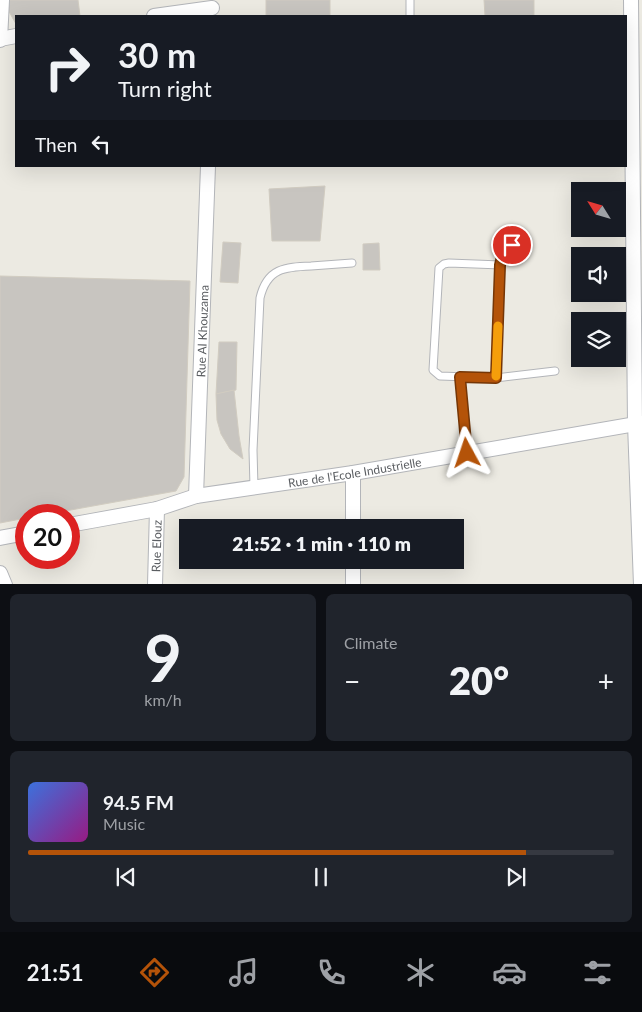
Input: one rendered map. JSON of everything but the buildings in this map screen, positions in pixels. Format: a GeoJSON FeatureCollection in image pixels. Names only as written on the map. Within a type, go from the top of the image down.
{"type":"FeatureCollection","features":[{"type":"Feature","properties":{"kind":"street"},"geometry":{"type":"LineString","coordinates":[[2,0],[0,39],[15,36]]}},
{"type":"Feature","properties":{"kind":"street"},"geometry":{"type":"LineString","coordinates":[[631,0],[637,23],[641,584]]}},
{"type":"Feature","properties":{"kind":"street"},"geometry":{"type":"LineString","coordinates":[[161,15],[212,8]]}},
{"type":"Feature","properties":{"kind":"street","name":"Rue Al Khouzama"},"geometry":{"type":"LineString","coordinates":[[196,496],[208,167]]}},
{"type":"Feature","properties":{"kind":"street","name":"Rue de l'Ecole Industrielle"},"geometry":{"type":"LineString","coordinates":[[80,523],[156,509],[196,496],[353,473],[639,424]]}},
{"type":"Feature","properties":{"kind":"street"},"geometry":{"type":"LineString","coordinates":[[353,473],[353,519]]}},
{"type":"Feature","properties":{"kind":"street","name":"Rue Elouz"},"geometry":{"type":"LineString","coordinates":[[155,584],[156,509]]}},
{"type":"Feature","properties":{"kind":"street"},"geometry":{"type":"LineString","coordinates":[[0,538],[15,535]]}},
{"type":"Feature","properties":{"kind":"street"},"geometry":{"type":"LineString","coordinates":[[352,584],[353,569]]}},
{"type":"Feature","properties":{"kind":"street"},"geometry":{"type":"LineString","coordinates":[[0,573],[5,584]]}},
{"type":"Feature","properties":{"kind":"lane"},"geometry":{"type":"LineString","coordinates":[[410,0],[410,15]]}},
{"type":"Feature","properties":{"kind":"lane"},"geometry":{"type":"LineString","coordinates":[[496,378],[500,265],[503,252],[508,245],[524,244]]}},
{"type":"Feature","properties":{"kind":"lane"},"geometry":{"type":"LineString","coordinates":[[254,487],[260,298],[263,285],[275,273],[286,267],[352,263]]}},
{"type":"Feature","properties":{"kind":"lane"},"geometry":{"type":"LineString","coordinates":[[500,265],[449,263],[439,268],[433,370],[440,376],[496,378],[555,371]]}},
{"type":"Feature","properties":{"kind":"lane"},"geometry":{"type":"LineString","coordinates":[[460,377],[467,453]]}},
{"type":"Feature","properties":{"kind":"slow traffic"},"geometry":{"type":"LineString","coordinates":[[496,376],[498,326]]}},
{"type":"Feature","properties":{"kind":"route"},"geometry":{"type":"LineString","coordinates":[[467,453],[460,377],[496,378],[500,265],[505,248],[508,245],[512,245]]}}]}
